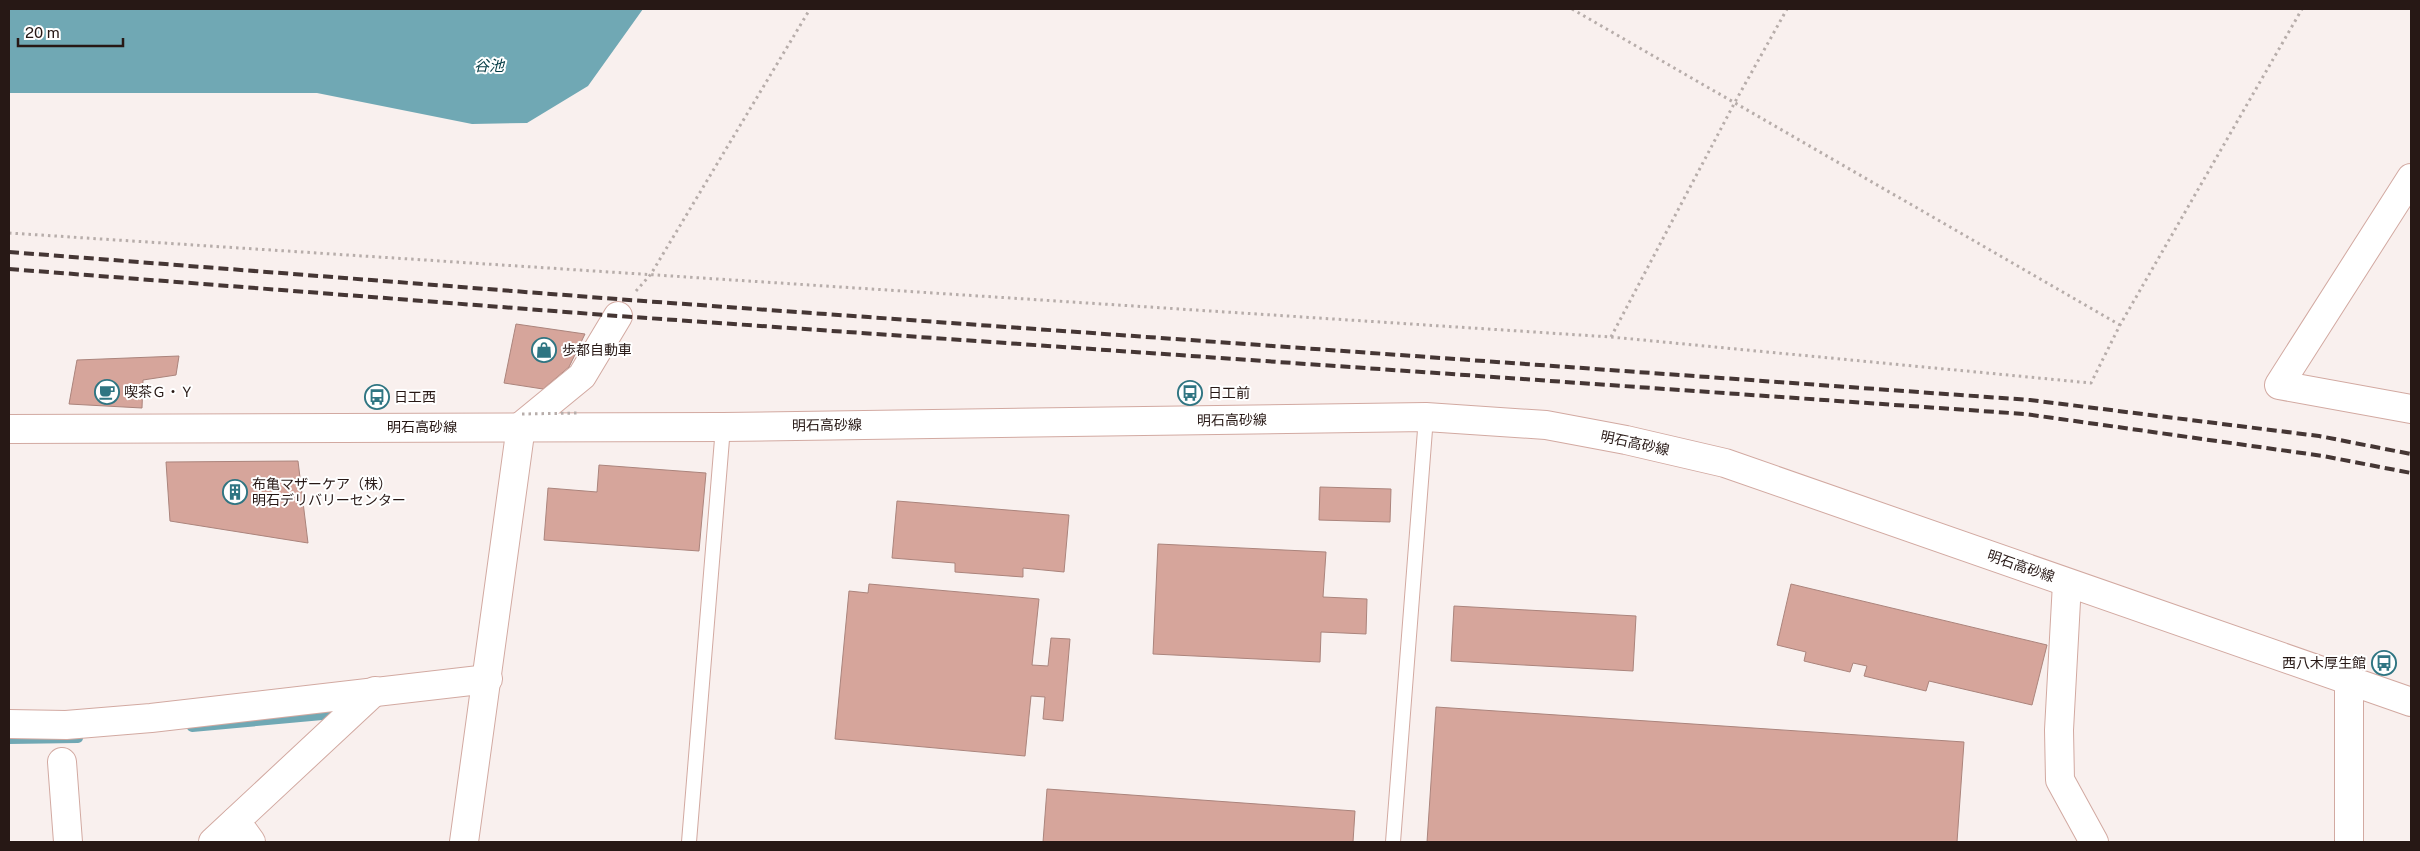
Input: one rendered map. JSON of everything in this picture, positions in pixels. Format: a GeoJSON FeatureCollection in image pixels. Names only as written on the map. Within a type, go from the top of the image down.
{"type":"FeatureCollection","features":[{"type":"Feature","properties":{"kind":"main road"},"geometry":{"type":"LineString","coordinates":[[2411,178],[2279,385],[2411,409]]}},
{"type":"Feature","properties":{"kind":"main road"},"geometry":{"type":"LineString","coordinates":[[464,842],[488,679],[522,420],[582,376],[618,316]]}},
{"type":"Feature","properties":{"kind":"main road","name":"明石高砂線"},"geometry":{"type":"LineString","coordinates":[[9,429],[522,420],[723,427],[1426,417],[1546,425],[1626,440],[1725,463],[2411,702]]}},
{"type":"Feature","properties":{"kind":"main road"},"geometry":{"type":"LineString","coordinates":[[2068,583],[2059,730],[2060,780],[2094,842]]}},
{"type":"Feature","properties":{"kind":"main road"},"geometry":{"type":"LineString","coordinates":[[9,724],[66,725],[142,719],[488,679]]}},
{"type":"Feature","properties":{"kind":"main road"},"geometry":{"type":"LineString","coordinates":[[2349,681],[2349,842]]}},
{"type":"Feature","properties":{"kind":"main road"},"geometry":{"type":"LineString","coordinates":[[213,842],[244,832],[375,691]]}},
{"type":"Feature","properties":{"kind":"main road"},"geometry":{"type":"LineString","coordinates":[[62,762],[68,842]]}},
{"type":"Feature","properties":{"kind":"lane"},"geometry":{"type":"LineString","coordinates":[[1393,842],[1426,417]]}},
{"type":"Feature","properties":{"kind":"lane"},"geometry":{"type":"LineString","coordinates":[[689,842],[723,427]]}},
{"type":"Feature","properties":{"kind":"path"},"geometry":{"type":"LineString","coordinates":[[618,316],[651,274],[810,9]]}},
{"type":"Feature","properties":{"kind":"path"},"geometry":{"type":"LineString","coordinates":[[1572,9],[2120,325]]}},
{"type":"Feature","properties":{"kind":"path"},"geometry":{"type":"LineString","coordinates":[[1611,337],[1735,102],[1787,9]]}},
{"type":"Feature","properties":{"kind":"path"},"geometry":{"type":"LineString","coordinates":[[9,233],[1611,337],[2091,382],[2120,325],[2302,9]]}},
{"type":"Feature","properties":{"kind":"path"},"geometry":{"type":"LineString","coordinates":[[522,420],[590,413]]}},
{"type":"Feature","properties":{"kind":"water","name":"谷池"},"geometry":{"type":"Polygon","coordinates":[[[9,9],[643,9],[588,86],[527,123],[472,124],[317,93],[9,93],[9,9]]]}},
{"type":"Feature","properties":{"kind":"building","name":"歩都自動車"},"geometry":{"type":"Polygon","coordinates":[[[516,324],[585,334],[569,367],[543,389],[504,383],[516,324]]]}},
{"type":"Feature","properties":{"kind":"building","name":"喫茶Ｇ・Ｙ"},"geometry":{"type":"Polygon","coordinates":[[[179,356],[176,375],[143,380],[142,408],[69,404],[77,360],[179,356]]]}},
{"type":"Feature","properties":{"kind":"building","name":"布亀マザーケア（株） 明石デリバリーセンター"},"geometry":{"type":"Polygon","coordinates":[[[298,461],[308,543],[170,521],[166,462],[298,461]]]}},
{"type":"Feature","properties":{"kind":"building"},"geometry":{"type":"Polygon","coordinates":[[[599,465],[706,473],[699,551],[544,540],[548,488],[597,492],[599,465]]]}},
{"type":"Feature","properties":{"kind":"building"},"geometry":{"type":"Polygon","coordinates":[[[1320,487],[1391,489],[1390,522],[1319,520],[1320,487]]]}},
{"type":"Feature","properties":{"kind":"building"},"geometry":{"type":"Polygon","coordinates":[[[897,501],[1069,515],[1064,572],[1023,568],[1023,577],[955,572],[955,563],[892,558],[897,501]]]}},
{"type":"Feature","properties":{"kind":"building"},"geometry":{"type":"Polygon","coordinates":[[[1158,544],[1326,552],[1323,597],[1367,599],[1366,634],[1321,632],[1320,662],[1153,654],[1158,544]]]}},
{"type":"Feature","properties":{"kind":"building"},"geometry":{"type":"Polygon","coordinates":[[[869,584],[1039,599],[1032,665],[1048,666],[1051,638],[1070,639],[1063,721],[1043,719],[1045,697],[1031,696],[1025,756],[835,739],[849,591],[868,593],[869,584]]]}},
{"type":"Feature","properties":{"kind":"building"},"geometry":{"type":"Polygon","coordinates":[[[1791,584],[2047,645],[2032,705],[1929,681],[1926,691],[1864,676],[1867,666],[1853,663],[1850,672],[1804,661],[1806,652],[1777,645],[1791,584]]]}},
{"type":"Feature","properties":{"kind":"building"},"geometry":{"type":"Polygon","coordinates":[[[1454,606],[1636,616],[1633,671],[1451,661],[1454,606]]]}},
{"type":"Feature","properties":{"kind":"building"},"geometry":{"type":"Polygon","coordinates":[[[1436,707],[1964,742],[1957,842],[1427,842],[1436,707]]]}},
{"type":"Feature","properties":{"kind":"building"},"geometry":{"type":"Polygon","coordinates":[[[1047,789],[1355,811],[1353,842],[1043,842],[1047,789]]]}},
{"type":"Feature","properties":{"kind":"waterway"},"geometry":{"type":"LineString","coordinates":[[192,727],[344,713]]}},
{"type":"Feature","properties":{"kind":"waterway"},"geometry":{"type":"LineString","coordinates":[[9,739],[78,738]]}},
{"type":"Feature","properties":{"kind":"railway"},"geometry":{"type":"LineString","coordinates":[[9,252],[629,300],[2030,400],[2319,436],[2411,454]]}},
{"type":"Feature","properties":{"kind":"railway"},"geometry":{"type":"LineString","coordinates":[[9,269],[618,316],[2025,414],[2323,456],[2411,473]]}},
{"type":"Feature","properties":{"kind":"place","name":"歩都自動車"},"geometry":{"type":"Point","coordinates":[544,350]}},
{"type":"Feature","properties":{"kind":"place","name":"喫茶Ｇ・Ｙ"},"geometry":{"type":"Point","coordinates":[107,392]}},
{"type":"Feature","properties":{"kind":"place","name":"日工前"},"geometry":{"type":"Point","coordinates":[1190,393]}},
{"type":"Feature","properties":{"kind":"place","name":"日工西"},"geometry":{"type":"Point","coordinates":[377,397]}},
{"type":"Feature","properties":{"kind":"place","name":"布亀マザーケア（株） 明石デリバリーセンター"},"geometry":{"type":"Point","coordinates":[235,492]}},
{"type":"Feature","properties":{"kind":"place","name":"西八木厚生館"},"geometry":{"type":"Point","coordinates":[2384,663]}}]}
